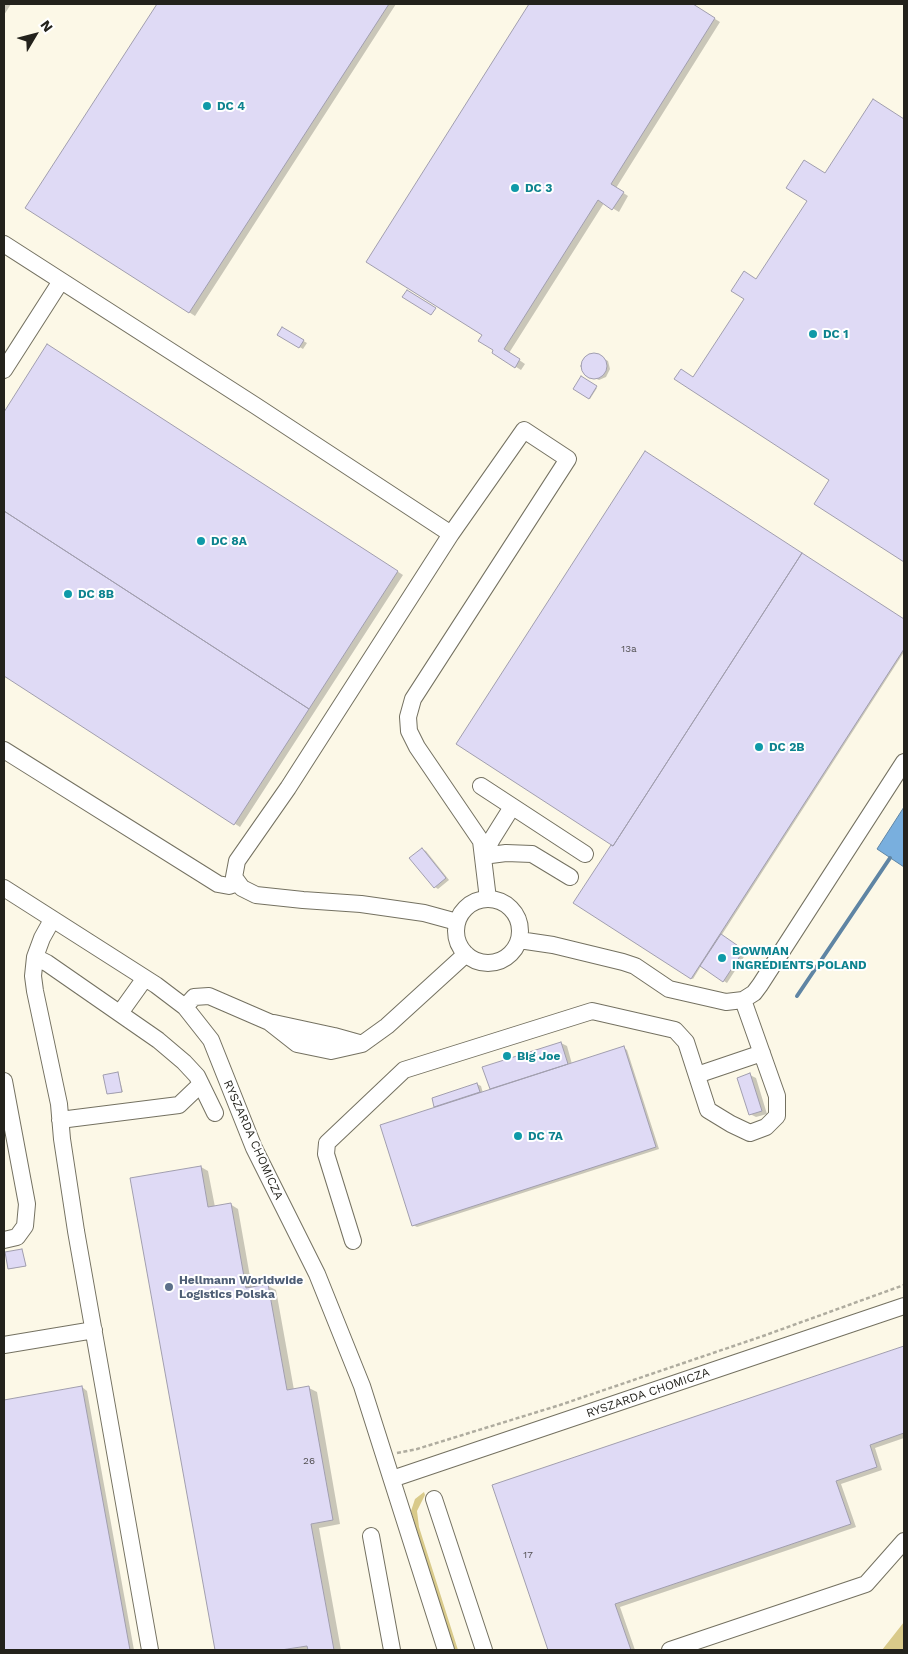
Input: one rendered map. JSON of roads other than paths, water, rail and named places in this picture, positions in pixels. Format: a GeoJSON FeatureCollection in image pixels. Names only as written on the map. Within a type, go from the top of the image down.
{"type":"FeatureCollection","features":[{"type":"Feature","properties":{"kind":"street"},"geometry":{"type":"LineString","coordinates":[[4,244],[451,534]]}},
{"type":"Feature","properties":{"kind":"street"},"geometry":{"type":"LineString","coordinates":[[4,370],[62,281]]}},
{"type":"Feature","properties":{"kind":"street"},"geometry":{"type":"LineString","coordinates":[[457,922],[424,912],[361,904],[256,895],[242,888],[234,877],[237,862],[288,788],[451,534],[524,430],[568,459],[413,699],[408,717],[409,731],[417,747],[481,842],[488,899]]}},
{"type":"Feature","properties":{"kind":"street"},"geometry":{"type":"LineString","coordinates":[[4,750],[218,884],[228,886],[238,883]]}},
{"type":"Feature","properties":{"kind":"street"},"geometry":{"type":"LineString","coordinates":[[519,940],[553,945],[635,966],[668,989],[726,1002],[743,1000],[754,993],[760,985],[904,762]]}},
{"type":"Feature","properties":{"kind":"street"},"geometry":{"type":"LineString","coordinates":[[481,786],[585,854]]}},
{"type":"Feature","properties":{"kind":"street"},"geometry":{"type":"LineString","coordinates":[[483,856],[512,807]]}},
{"type":"Feature","properties":{"kind":"street"},"geometry":{"type":"LineString","coordinates":[[483,856],[506,853],[532,854],[570,876]]}},
{"type":"Feature","properties":{"kind":"street","name":"RYSZARDA CHOMICZA"},"geometry":{"type":"LineString","coordinates":[[4,888],[144,978],[185,1007],[211,1040],[254,1148],[317,1274],[362,1386],[446,1650]]}},
{"type":"Feature","properties":{"kind":"street"},"geometry":{"type":"LineString","coordinates":[[488,899],[503,903],[515,913],[519,923],[519,940],[511,953],[503,959],[493,962],[482,962],[472,959],[466,954],[459,943],[456,933],[457,922],[468,906],[477,901],[488,899]]}},
{"type":"Feature","properties":{"kind":"street"},"geometry":{"type":"LineString","coordinates":[[52,920],[34,957],[33,976],[35,991],[59,1104],[75,1222],[150,1650]]}},
{"type":"Feature","properties":{"kind":"street"},"geometry":{"type":"LineString","coordinates":[[185,1007],[194,997],[209,996],[269,1022],[362,1044],[387,1026],[466,954]]}},
{"type":"Feature","properties":{"kind":"street"},"geometry":{"type":"LineString","coordinates":[[34,957],[47,963],[120,1013],[158,1040],[184,1062],[197,1076],[215,1113]]}},
{"type":"Feature","properties":{"kind":"street"},"geometry":{"type":"LineString","coordinates":[[120,1013],[144,978]]}},
{"type":"Feature","properties":{"kind":"street"},"geometry":{"type":"LineString","coordinates":[[353,1241],[326,1154],[327,1143],[404,1070],[592,1011],[675,1030],[686,1042],[708,1110],[750,1133],[766,1127],[777,1116],[777,1096],[743,1000]]}},
{"type":"Feature","properties":{"kind":"street"},"geometry":{"type":"LineString","coordinates":[[697,1074],[762,1053]]}},
{"type":"Feature","properties":{"kind":"street"},"geometry":{"type":"LineString","coordinates":[[4,1081],[27,1204],[25,1226],[17,1237],[4,1240]]}},
{"type":"Feature","properties":{"kind":"street"},"geometry":{"type":"LineString","coordinates":[[60,1120],[179,1105],[201,1084]]}},
{"type":"Feature","properties":{"kind":"street","name":"RYSZARDA CHOMICZA"},"geometry":{"type":"LineString","coordinates":[[392,1479],[904,1306]]}},
{"type":"Feature","properties":{"kind":"street"},"geometry":{"type":"LineString","coordinates":[[4,1345],[94,1330]]}},
{"type":"Feature","properties":{"kind":"street"},"geometry":{"type":"LineString","coordinates":[[434,1499],[484,1650]]}},
{"type":"Feature","properties":{"kind":"street"},"geometry":{"type":"LineString","coordinates":[[371,1536],[392,1650]]}},
{"type":"Feature","properties":{"kind":"street"},"geometry":{"type":"LineString","coordinates":[[670,1650],[866,1584],[904,1541]]}},
{"type":"Feature","properties":{"kind":"water"},"geometry":{"type":"Polygon","coordinates":[[[904,807],[904,867],[877,849],[904,807]]]}},
{"type":"Feature","properties":{"kind":"waterway"},"geometry":{"type":"LineString","coordinates":[[797,996],[890,858]]}},
{"type":"Feature","properties":{"kind":"place","name":"DC 4"},"geometry":{"type":"Point","coordinates":[207,106]}},
{"type":"Feature","properties":{"kind":"place","name":"DC 3"},"geometry":{"type":"Point","coordinates":[515,188]}},
{"type":"Feature","properties":{"kind":"place","name":"DC 1"},"geometry":{"type":"Point","coordinates":[813,334]}},
{"type":"Feature","properties":{"kind":"place","name":"DC 8A"},"geometry":{"type":"Point","coordinates":[201,541]}},
{"type":"Feature","properties":{"kind":"place","name":"DC 8B"},"geometry":{"type":"Point","coordinates":[68,594]}},
{"type":"Feature","properties":{"kind":"place","name":"DC 2B"},"geometry":{"type":"Point","coordinates":[759,747]}},
{"type":"Feature","properties":{"kind":"place","name":"BOWMAN INGREDIENTS POLAND"},"geometry":{"type":"Point","coordinates":[722,958]}},
{"type":"Feature","properties":{"kind":"place","name":"Big Joe"},"geometry":{"type":"Point","coordinates":[507,1056]}},
{"type":"Feature","properties":{"kind":"place","name":"DC 7A"},"geometry":{"type":"Point","coordinates":[518,1136]}},
{"type":"Feature","properties":{"kind":"place","name":"Hellmann Worldwide Logistics Polska"},"geometry":{"type":"Point","coordinates":[169,1287]}}]}
